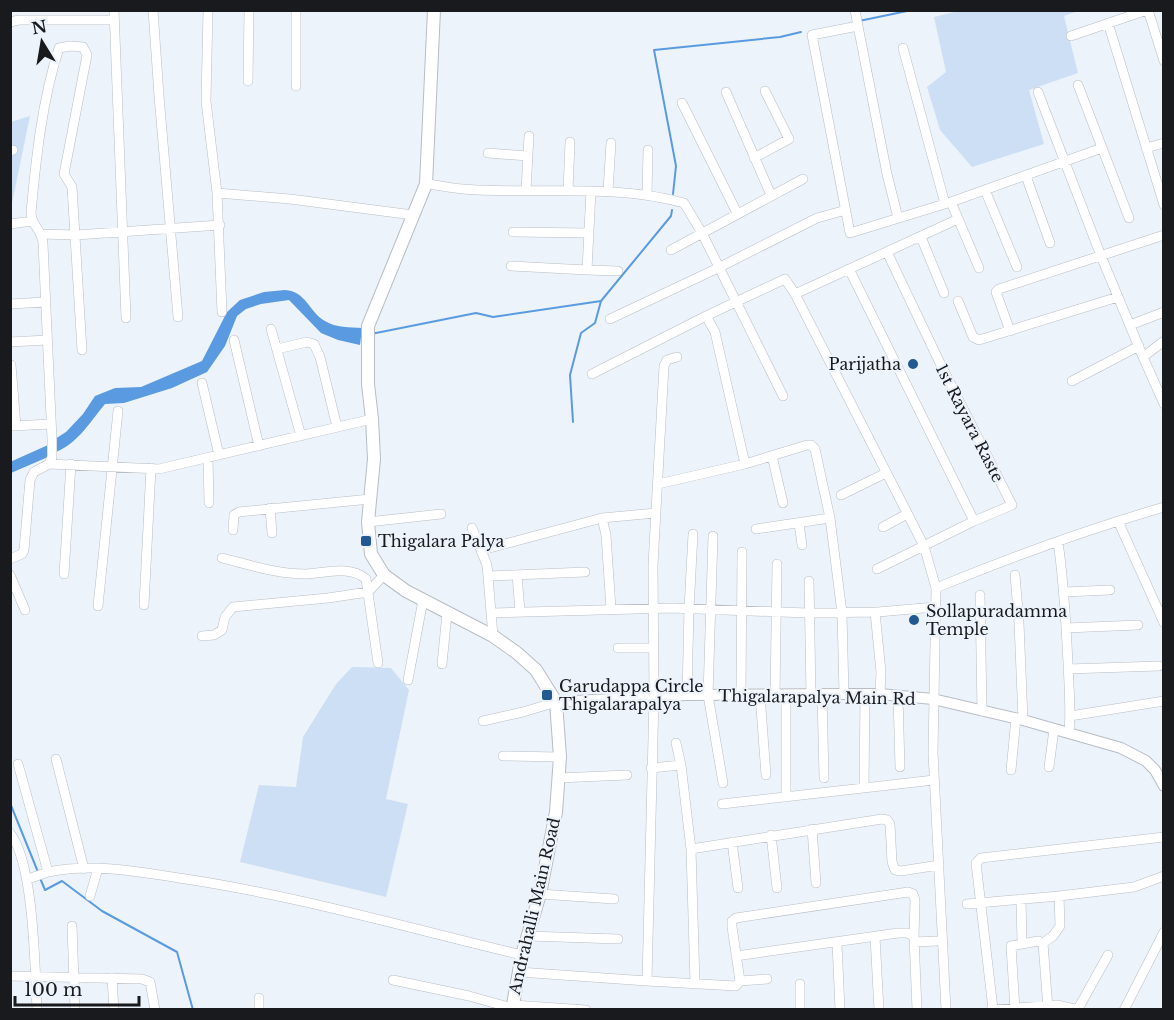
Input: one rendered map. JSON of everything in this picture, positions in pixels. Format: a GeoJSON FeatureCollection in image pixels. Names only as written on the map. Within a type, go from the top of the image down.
{"type":"FeatureCollection","features":[{"type":"Feature","properties":{"kind":"main road","name":"Andrahalli Main Road"},"geometry":{"type":"LineString","coordinates":[[434,10],[426,184],[368,326],[368,384],[374,459],[368,522],[371,554],[384,575],[406,591],[493,636],[517,653],[536,670],[556,702],[560,757],[556,812],[540,894],[522,955],[512,1007]]}},
{"type":"Feature","properties":{"kind":"street"},"geometry":{"type":"LineString","coordinates":[[153,10],[178,318]]}},
{"type":"Feature","properties":{"kind":"street"},"geometry":{"type":"LineString","coordinates":[[208,10],[206,101],[217,193],[222,312]]}},
{"type":"Feature","properties":{"kind":"street"},"geometry":{"type":"LineString","coordinates":[[248,81],[249,10]]}},
{"type":"Feature","properties":{"kind":"street"},"geometry":{"type":"LineString","coordinates":[[296,10],[296,86]]}},
{"type":"Feature","properties":{"kind":"street"},"geometry":{"type":"LineString","coordinates":[[855,10],[887,174],[898,218]]}},
{"type":"Feature","properties":{"kind":"street"},"geometry":{"type":"LineString","coordinates":[[1071,36],[1147,10],[1164,61]]}},
{"type":"Feature","properties":{"kind":"street"},"geometry":{"type":"LineString","coordinates":[[10,22],[114,15],[126,318]]}},
{"type":"Feature","properties":{"kind":"street"},"geometry":{"type":"LineString","coordinates":[[1108,23],[1164,205]]}},
{"type":"Feature","properties":{"kind":"street"},"geometry":{"type":"LineString","coordinates":[[858,26],[812,35],[850,233],[948,203],[1101,148]]}},
{"type":"Feature","properties":{"kind":"street"},"geometry":{"type":"LineString","coordinates":[[51,460],[52,439],[42,234],[32,221],[31,213],[38,141],[54,64],[59,48],[62,46],[83,47],[87,55],[64,174],[72,187],[82,350]]}},
{"type":"Feature","properties":{"kind":"street"},"geometry":{"type":"LineString","coordinates":[[903,48],[948,203],[958,219],[979,268]]}},
{"type":"Feature","properties":{"kind":"street"},"geometry":{"type":"LineString","coordinates":[[1078,85],[1129,218]]}},
{"type":"Feature","properties":{"kind":"street"},"geometry":{"type":"LineString","coordinates":[[754,158],[789,139],[765,91]]}},
{"type":"Feature","properties":{"kind":"street"},"geometry":{"type":"LineString","coordinates":[[726,92],[771,195]]}},
{"type":"Feature","properties":{"kind":"street"},"geometry":{"type":"LineString","coordinates":[[1038,92],[1101,256],[1164,404]]}},
{"type":"Feature","properties":{"kind":"street"},"geometry":{"type":"LineString","coordinates":[[682,103],[737,213]]}},
{"type":"Feature","properties":{"kind":"street"},"geometry":{"type":"LineString","coordinates":[[526,190],[529,136]]}},
{"type":"Feature","properties":{"kind":"street"},"geometry":{"type":"LineString","coordinates":[[568,191],[570,142]]}},
{"type":"Feature","properties":{"kind":"street"},"geometry":{"type":"LineString","coordinates":[[608,191],[611,143]]}},
{"type":"Feature","properties":{"kind":"street"},"geometry":{"type":"LineString","coordinates":[[1146,148],[1164,143]]}},
{"type":"Feature","properties":{"kind":"street"},"geometry":{"type":"LineString","coordinates":[[647,194],[648,150]]}},
{"type":"Feature","properties":{"kind":"street"},"geometry":{"type":"LineString","coordinates":[[488,153],[528,156]]}},
{"type":"Feature","properties":{"kind":"street"},"geometry":{"type":"LineString","coordinates":[[1026,176],[1050,243]]}},
{"type":"Feature","properties":{"kind":"street"},"geometry":{"type":"LineString","coordinates":[[671,250],[803,179]]}},
{"type":"Feature","properties":{"kind":"street"},"geometry":{"type":"LineString","coordinates":[[426,184],[464,189],[608,191],[647,194],[684,203],[702,233],[783,396]]}},
{"type":"Feature","properties":{"kind":"street"},"geometry":{"type":"LineString","coordinates":[[985,190],[1017,267]]}},
{"type":"Feature","properties":{"kind":"street"},"geometry":{"type":"LineString","coordinates":[[587,270],[591,191]]}},
{"type":"Feature","properties":{"kind":"street"},"geometry":{"type":"LineString","coordinates":[[217,193],[290,199],[413,215]]}},
{"type":"Feature","properties":{"kind":"street"},"geometry":{"type":"LineString","coordinates":[[610,319],[817,218],[846,210]]}},
{"type":"Feature","properties":{"kind":"street"},"geometry":{"type":"LineString","coordinates":[[795,294],[958,219]]}},
{"type":"Feature","properties":{"kind":"street"},"geometry":{"type":"LineString","coordinates":[[10,224],[32,221]]}},
{"type":"Feature","properties":{"kind":"street"},"geometry":{"type":"LineString","coordinates":[[42,234],[76,235],[219,225]]}},
{"type":"Feature","properties":{"kind":"street"},"geometry":{"type":"LineString","coordinates":[[513,232],[589,233]]}},
{"type":"Feature","properties":{"kind":"street"},"geometry":{"type":"LineString","coordinates":[[1010,331],[996,292],[999,289],[1164,235]]}},
{"type":"Feature","properties":{"kind":"street"},"geometry":{"type":"LineString","coordinates":[[921,237],[944,293]]}},
{"type":"Feature","properties":{"kind":"street","name":"1st Rayara Raste"},"geometry":{"type":"LineString","coordinates":[[877,568],[1012,505],[887,252]]}},
{"type":"Feature","properties":{"kind":"street"},"geometry":{"type":"LineString","coordinates":[[512,266],[618,271]]}},
{"type":"Feature","properties":{"kind":"street"},"geometry":{"type":"LineString","coordinates":[[849,269],[974,521]]}},
{"type":"Feature","properties":{"kind":"street"},"geometry":{"type":"LineString","coordinates":[[592,374],[785,279],[795,294],[924,546],[936,588],[933,699],[934,780],[946,1010]]}},
{"type":"Feature","properties":{"kind":"street"},"geometry":{"type":"LineString","coordinates":[[958,301],[973,337],[979,340],[1118,297]]}},
{"type":"Feature","properties":{"kind":"street"},"geometry":{"type":"LineString","coordinates":[[10,304],[45,302]]}},
{"type":"Feature","properties":{"kind":"street"},"geometry":{"type":"LineString","coordinates":[[1130,325],[1164,312]]}},
{"type":"Feature","properties":{"kind":"street"},"geometry":{"type":"LineString","coordinates":[[706,316],[715,332],[745,464]]}},
{"type":"Feature","properties":{"kind":"street"},"geometry":{"type":"LineString","coordinates":[[271,329],[301,436]]}},
{"type":"Feature","properties":{"kind":"street"},"geometry":{"type":"LineString","coordinates":[[10,342],[47,340]]}},
{"type":"Feature","properties":{"kind":"street"},"geometry":{"type":"LineString","coordinates":[[234,340],[259,446]]}},
{"type":"Feature","properties":{"kind":"street"},"geometry":{"type":"LineString","coordinates":[[1143,357],[1164,341]]}},
{"type":"Feature","properties":{"kind":"street"},"geometry":{"type":"LineString","coordinates":[[277,349],[307,342],[314,344],[320,357],[337,428]]}},
{"type":"Feature","properties":{"kind":"street"},"geometry":{"type":"LineString","coordinates":[[1072,381],[1139,346]]}},
{"type":"Feature","properties":{"kind":"street"},"geometry":{"type":"LineString","coordinates":[[647,981],[654,697],[652,609],[656,513],[664,366],[667,360],[677,357]]}},
{"type":"Feature","properties":{"kind":"street"},"geometry":{"type":"LineString","coordinates":[[11,364],[13,426],[51,424]]}},
{"type":"Feature","properties":{"kind":"street"},"geometry":{"type":"LineString","coordinates":[[202,383],[219,455]]}},
{"type":"Feature","properties":{"kind":"street"},"geometry":{"type":"LineString","coordinates":[[98,606],[118,411]]}},
{"type":"Feature","properties":{"kind":"street"},"geometry":{"type":"LineString","coordinates":[[10,559],[22,554],[24,550],[30,480],[34,472],[51,460],[71,464],[159,469],[372,419]]}},
{"type":"Feature","properties":{"kind":"street"},"geometry":{"type":"LineString","coordinates":[[658,484],[745,464],[812,445],[830,518],[842,613],[844,694]]}},
{"type":"Feature","properties":{"kind":"street"},"geometry":{"type":"LineString","coordinates":[[772,456],[783,503]]}},
{"type":"Feature","properties":{"kind":"street"},"geometry":{"type":"LineString","coordinates":[[208,458],[209,503]]}},
{"type":"Feature","properties":{"kind":"street"},"geometry":{"type":"LineString","coordinates":[[64,574],[71,464]]}},
{"type":"Feature","properties":{"kind":"street"},"geometry":{"type":"LineString","coordinates":[[144,605],[151,468]]}},
{"type":"Feature","properties":{"kind":"street"},"geometry":{"type":"LineString","coordinates":[[841,495],[886,473]]}},
{"type":"Feature","properties":{"kind":"street"},"geometry":{"type":"LineString","coordinates":[[233,530],[235,513],[370,499]]}},
{"type":"Feature","properties":{"kind":"street"},"geometry":{"type":"LineString","coordinates":[[270,508],[272,532]]}},
{"type":"Feature","properties":{"kind":"street"},"geometry":{"type":"LineString","coordinates":[[936,588],[1012,556],[1118,521],[1163,509]]}},
{"type":"Feature","properties":{"kind":"street"},"geometry":{"type":"LineString","coordinates":[[482,550],[602,518],[656,513]]}},
{"type":"Feature","properties":{"kind":"street"},"geometry":{"type":"LineString","coordinates":[[883,527],[907,513]]}},
{"type":"Feature","properties":{"kind":"street"},"geometry":{"type":"LineString","coordinates":[[368,522],[441,514]]}},
{"type":"Feature","properties":{"kind":"street"},"geometry":{"type":"LineString","coordinates":[[602,518],[606,535],[611,609]]}},
{"type":"Feature","properties":{"kind":"street"},"geometry":{"type":"LineString","coordinates":[[756,530],[830,518]]}},
{"type":"Feature","properties":{"kind":"street"},"geometry":{"type":"LineString","coordinates":[[1118,521],[1164,623]]}},
{"type":"Feature","properties":{"kind":"street"},"geometry":{"type":"LineString","coordinates":[[799,523],[802,545]]}},
{"type":"Feature","properties":{"kind":"street"},"geometry":{"type":"LineString","coordinates":[[472,528],[482,550],[489,576],[493,636]]}},
{"type":"Feature","properties":{"kind":"street"},"geometry":{"type":"LineString","coordinates":[[687,695],[693,534]]}},
{"type":"Feature","properties":{"kind":"street"},"geometry":{"type":"LineString","coordinates":[[713,536],[708,695],[723,783]]}},
{"type":"Feature","properties":{"kind":"street"},"geometry":{"type":"LineString","coordinates":[[1058,542],[1064,592],[1069,733]]}},
{"type":"Feature","properties":{"kind":"street"},"geometry":{"type":"LineString","coordinates":[[741,695],[742,552]]}},
{"type":"Feature","properties":{"kind":"street"},"geometry":{"type":"LineString","coordinates":[[222,558],[286,573],[348,571],[359,573],[366,579],[378,663]]}},
{"type":"Feature","properties":{"kind":"street"},"geometry":{"type":"LineString","coordinates":[[777,564],[780,695],[786,797]]}},
{"type":"Feature","properties":{"kind":"street"},"geometry":{"type":"LineString","coordinates":[[489,576],[585,572]]}},
{"type":"Feature","properties":{"kind":"street"},"geometry":{"type":"LineString","coordinates":[[10,575],[25,610]]}},
{"type":"Feature","properties":{"kind":"street"},"geometry":{"type":"LineString","coordinates":[[202,636],[214,635],[222,630],[225,617],[232,607],[368,592],[384,575]]}},
{"type":"Feature","properties":{"kind":"street"},"geometry":{"type":"LineString","coordinates":[[517,575],[520,611]]}},
{"type":"Feature","properties":{"kind":"street"},"geometry":{"type":"LineString","coordinates":[[1011,770],[1019,719],[1019,623],[1015,575]]}},
{"type":"Feature","properties":{"kind":"street"},"geometry":{"type":"LineString","coordinates":[[809,581],[810,695]]}},
{"type":"Feature","properties":{"kind":"street"},"geometry":{"type":"LineString","coordinates":[[1064,592],[1110,590]]}},
{"type":"Feature","properties":{"kind":"street"},"geometry":{"type":"LineString","coordinates":[[980,595],[982,711]]}},
{"type":"Feature","properties":{"kind":"street"},"geometry":{"type":"LineString","coordinates":[[408,680],[423,600]]}},
{"type":"Feature","properties":{"kind":"street"},"geometry":{"type":"LineString","coordinates":[[492,613],[611,609],[711,609],[842,613],[935,607]]}},
{"type":"Feature","properties":{"kind":"street"},"geometry":{"type":"LineString","coordinates":[[875,612],[880,694]]}},
{"type":"Feature","properties":{"kind":"street"},"geometry":{"type":"LineString","coordinates":[[442,664],[447,613]]}},
{"type":"Feature","properties":{"kind":"street"},"geometry":{"type":"LineString","coordinates":[[1066,628],[1138,625]]}},
{"type":"Feature","properties":{"kind":"street"},"geometry":{"type":"LineString","coordinates":[[618,648],[653,648]]}},
{"type":"Feature","properties":{"kind":"street"},"geometry":{"type":"LineString","coordinates":[[1068,669],[1159,666]]}},
{"type":"Feature","properties":{"kind":"street"},"geometry":{"type":"LineString","coordinates":[[822,694],[824,777]]}},
{"type":"Feature","properties":{"kind":"street","name":"Thigalarapalya Main Rd"},"geometry":{"type":"LineString","coordinates":[[556,702],[687,695],[880,694],[933,699],[1019,719],[1121,748],[1146,761],[1155,770],[1164,786]]}},
{"type":"Feature","properties":{"kind":"street"},"geometry":{"type":"LineString","coordinates":[[760,695],[766,775]]}},
{"type":"Feature","properties":{"kind":"street"},"geometry":{"type":"LineString","coordinates":[[864,788],[865,695]]}},
{"type":"Feature","properties":{"kind":"street"},"geometry":{"type":"LineString","coordinates":[[898,696],[900,767]]}},
{"type":"Feature","properties":{"kind":"street"},"geometry":{"type":"LineString","coordinates":[[1070,716],[1164,701]]}},
{"type":"Feature","properties":{"kind":"street"},"geometry":{"type":"LineString","coordinates":[[483,721],[556,702]]}},
{"type":"Feature","properties":{"kind":"street"},"geometry":{"type":"LineString","coordinates":[[1049,767],[1054,729]]}},
{"type":"Feature","properties":{"kind":"street"},"geometry":{"type":"LineString","coordinates":[[676,743],[681,765],[691,849],[695,984]]}},
{"type":"Feature","properties":{"kind":"street"},"geometry":{"type":"LineString","coordinates":[[503,756],[560,757]]}},
{"type":"Feature","properties":{"kind":"street"},"geometry":{"type":"LineString","coordinates":[[56,759],[84,869]]}},
{"type":"Feature","properties":{"kind":"street"},"geometry":{"type":"LineString","coordinates":[[18,764],[38,876],[35,976],[37,1010]]}},
{"type":"Feature","properties":{"kind":"street"},"geometry":{"type":"LineString","coordinates":[[651,768],[681,765]]}},
{"type":"Feature","properties":{"kind":"street"},"geometry":{"type":"LineString","coordinates":[[558,778],[627,775]]}},
{"type":"Feature","properties":{"kind":"street"},"geometry":{"type":"LineString","coordinates":[[722,804],[934,780]]}},
{"type":"Feature","properties":{"kind":"street"},"geometry":{"type":"LineString","coordinates":[[691,849],[882,819],[887,820],[890,824],[892,862],[895,870],[939,865]]}},
{"type":"Feature","properties":{"kind":"street"},"geometry":{"type":"LineString","coordinates":[[812,829],[816,883]]}},
{"type":"Feature","properties":{"kind":"street"},"geometry":{"type":"LineString","coordinates":[[10,833],[38,876]]}},
{"type":"Feature","properties":{"kind":"street"},"geometry":{"type":"LineString","coordinates":[[771,835],[777,888]]}},
{"type":"Feature","properties":{"kind":"street"},"geometry":{"type":"LineString","coordinates":[[1108,955],[1078,1009],[1057,1005],[992,1009],[976,863],[981,858],[1164,837]]}},
{"type":"Feature","properties":{"kind":"street"},"geometry":{"type":"LineString","coordinates":[[732,842],[738,888]]}},
{"type":"Feature","properties":{"kind":"street"},"geometry":{"type":"LineString","coordinates":[[38,876],[110,867],[220,884],[522,955]]}},
{"type":"Feature","properties":{"kind":"street"},"geometry":{"type":"LineString","coordinates":[[90,896],[98,868]]}},
{"type":"Feature","properties":{"kind":"street"},"geometry":{"type":"LineString","coordinates":[[967,904],[1134,887],[1164,876]]}},
{"type":"Feature","properties":{"kind":"street"},"geometry":{"type":"LineString","coordinates":[[740,981],[732,927],[732,921],[736,918],[908,892],[913,894],[915,900],[917,1010]]}},
{"type":"Feature","properties":{"kind":"street"},"geometry":{"type":"LineString","coordinates":[[540,894],[614,899]]}},
{"type":"Feature","properties":{"kind":"street"},"geometry":{"type":"LineString","coordinates":[[1015,1009],[1011,946],[1043,942],[1053,936],[1060,926],[1059,896]]}},
{"type":"Feature","properties":{"kind":"street"},"geometry":{"type":"LineString","coordinates":[[1021,899],[1022,943]]}},
{"type":"Feature","properties":{"kind":"street"},"geometry":{"type":"LineString","coordinates":[[72,926],[75,1010]]}},
{"type":"Feature","properties":{"kind":"street"},"geometry":{"type":"LineString","coordinates":[[1124,1010],[1164,932]]}},
{"type":"Feature","properties":{"kind":"street"},"geometry":{"type":"LineString","coordinates":[[736,956],[898,933],[908,933],[914,940],[937,941]]}},
{"type":"Feature","properties":{"kind":"street"},"geometry":{"type":"LineString","coordinates":[[528,936],[618,939]]}},
{"type":"Feature","properties":{"kind":"street"},"geometry":{"type":"LineString","coordinates":[[875,937],[879,1010]]}},
{"type":"Feature","properties":{"kind":"street"},"geometry":{"type":"LineString","coordinates":[[837,942],[840,1010]]}},
{"type":"Feature","properties":{"kind":"street"},"geometry":{"type":"LineString","coordinates":[[1043,942],[1048,1007]]}},
{"type":"Feature","properties":{"kind":"street"},"geometry":{"type":"LineString","coordinates":[[519,972],[736,986],[740,981],[767,979]]}},
{"type":"Feature","properties":{"kind":"street"},"geometry":{"type":"LineString","coordinates":[[10,975],[142,979],[150,982],[155,1010]]}},
{"type":"Feature","properties":{"kind":"street"},"geometry":{"type":"LineString","coordinates":[[112,978],[114,1010]]}},
{"type":"Feature","properties":{"kind":"street"},"geometry":{"type":"LineString","coordinates":[[393,980],[512,1007],[586,1010]]}},
{"type":"Feature","properties":{"kind":"street"},"geometry":{"type":"LineString","coordinates":[[800,984],[800,1010]]}},
{"type":"Feature","properties":{"kind":"street"},"geometry":{"type":"LineString","coordinates":[[259,998],[259,1010]]}},
{"type":"Feature","properties":{"kind":"shaded area"},"geometry":{"type":"Polygon","coordinates":[[[958,11],[1078,11],[1064,16],[1078,73],[1029,90],[1044,144],[972,167],[940,130],[927,87],[946,72],[934,17],[958,11]]]}},
{"type":"Feature","properties":{"kind":"shaded area"},"geometry":{"type":"Polygon","coordinates":[[[30,116],[11,208],[11,122],[30,116]]]}},
{"type":"Feature","properties":{"kind":"shaded area"},"geometry":{"type":"Polygon","coordinates":[[[352,667],[391,668],[409,690],[386,799],[408,804],[386,897],[240,862],[259,785],[296,787],[303,737],[336,684],[352,667]]]}},
{"type":"Feature","properties":{"kind":"water"},"geometry":{"type":"Polygon","coordinates":[[[285,290],[298,294],[329,323],[343,327],[362,328],[360,345],[321,333],[289,300],[261,304],[246,309],[237,316],[225,346],[207,372],[172,388],[124,403],[105,404],[71,444],[56,452],[55,439],[66,432],[83,414],[95,396],[115,388],[141,387],[202,361],[227,312],[240,300],[264,292],[285,290]]]}},
{"type":"Feature","properties":{"kind":"water"},"geometry":{"type":"Polygon","coordinates":[[[48,445],[48,457],[11,473],[10,462],[48,445]]]}},
{"type":"Feature","properties":{"kind":"waterway"},"geometry":{"type":"LineString","coordinates":[[859,21],[912,10]]}},
{"type":"Feature","properties":{"kind":"waterway"},"geometry":{"type":"LineString","coordinates":[[673,194],[676,166],[654,50],[780,37],[801,32]]}},
{"type":"Feature","properties":{"kind":"waterway"},"geometry":{"type":"LineString","coordinates":[[573,422],[570,375],[581,333],[595,323],[601,301],[671,216],[672,210]]}},
{"type":"Feature","properties":{"kind":"waterway"},"geometry":{"type":"LineString","coordinates":[[371,334],[476,313],[493,317],[601,301]]}},
{"type":"Feature","properties":{"kind":"waterway"},"geometry":{"type":"LineString","coordinates":[[10,803],[38,872]]}},
{"type":"Feature","properties":{"kind":"waterway"},"geometry":{"type":"LineString","coordinates":[[40,878],[45,890],[62,881],[102,911],[177,952],[193,1010]]}},
{"type":"Feature","properties":{"kind":"place","name":"Parijatha"},"geometry":{"type":"Point","coordinates":[913,364]}},
{"type":"Feature","properties":{"kind":"place","name":"Thigalara Palya"},"geometry":{"type":"Point","coordinates":[366,541]}},
{"type":"Feature","properties":{"kind":"place","name":"Sollapuradamma Temple"},"geometry":{"type":"Point","coordinates":[914,620]}},
{"type":"Feature","properties":{"kind":"place","name":"Garudappa Circle Thigalarapalya"},"geometry":{"type":"Point","coordinates":[547,695]}}]}
